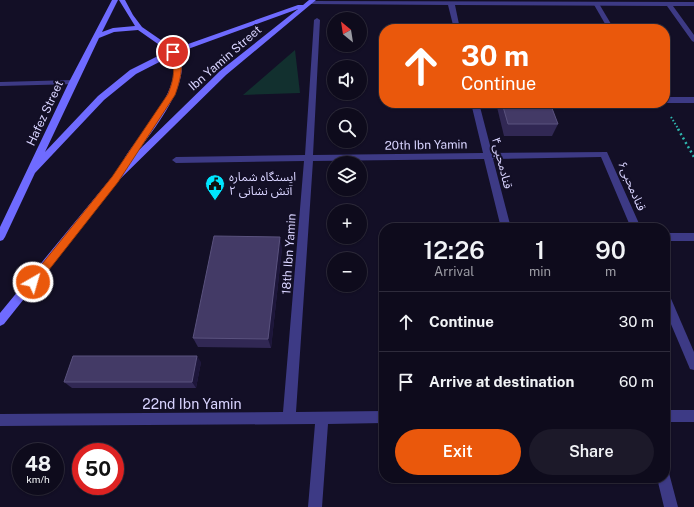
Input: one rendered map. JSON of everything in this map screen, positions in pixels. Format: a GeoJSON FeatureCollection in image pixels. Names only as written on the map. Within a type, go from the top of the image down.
{"type":"FeatureCollection","features":[{"type":"Feature","properties":{"kind":"main road","name":"Hafez Street"},"geometry":{"type":"LineString","coordinates":[[0,237],[73,82],[115,0]]}},
{"type":"Feature","properties":{"kind":"main road"},"geometry":{"type":"LineString","coordinates":[[115,179],[171,95],[178,72],[178,64],[173,52],[140,28],[122,0]]}},
{"type":"Feature","properties":{"kind":"main road"},"geometry":{"type":"LineString","coordinates":[[31,171],[117,84],[150,62],[173,52],[311,1]]}},
{"type":"Feature","properties":{"kind":"main road","name":"Ibn Yamin Street"},"geometry":{"type":"LineString","coordinates":[[0,321],[115,179],[223,73],[311,1]]}},
{"type":"Feature","properties":{"kind":"main road"},"geometry":{"type":"LineString","coordinates":[[96,37],[113,30],[140,28]]}},
{"type":"Feature","properties":{"kind":"street"},"geometry":{"type":"LineString","coordinates":[[311,1],[595,1],[694,4]]}},
{"type":"Feature","properties":{"kind":"street"},"geometry":{"type":"LineString","coordinates":[[595,1],[608,24]]}},
{"type":"Feature","properties":{"kind":"street"},"geometry":{"type":"LineString","coordinates":[[451,2],[456,24]]}},
{"type":"Feature","properties":{"kind":"street"},"geometry":{"type":"LineString","coordinates":[[668,3],[694,40]]}},
{"type":"Feature","properties":{"kind":"street","name":"18th Ibn Yamin"},"geometry":{"type":"LineString","coordinates":[[290,418],[309,158],[317,20]]}},
{"type":"Feature","properties":{"kind":"street"},"geometry":{"type":"LineString","coordinates":[[0,84],[73,82]]}},
{"type":"Feature","properties":{"kind":"street"},"geometry":{"type":"LineString","coordinates":[[670,100],[694,100]]}},
{"type":"Feature","properties":{"kind":"street","name":"قنادمحبی۴"},"geometry":{"type":"LineString","coordinates":[[477,108],[505,223]]}},
{"type":"Feature","properties":{"kind":"street","name":"20th Ibn Yamin"},"geometry":{"type":"LineString","coordinates":[[176,160],[604,154]]}},
{"type":"Feature","properties":{"kind":"street","name":"قنادمحبی۶"},"geometry":{"type":"LineString","coordinates":[[604,154],[634,223]]}},
{"type":"Feature","properties":{"kind":"street"},"geometry":{"type":"LineString","coordinates":[[670,237],[694,237]]}},
{"type":"Feature","properties":{"kind":"street"},"geometry":{"type":"LineString","coordinates":[[670,309],[694,365]]}},
{"type":"Feature","properties":{"kind":"street"},"geometry":{"type":"LineString","coordinates":[[670,416],[694,416]]}},
{"type":"Feature","properties":{"kind":"street"},"geometry":{"type":"LineString","coordinates":[[315,507],[322,418]]}},
{"type":"Feature","properties":{"kind":"street","name":"22nd Ibn Yamin"},"geometry":{"type":"LineString","coordinates":[[0,420],[379,418]]}},
{"type":"Feature","properties":{"kind":"street"},"geometry":{"type":"LineString","coordinates":[[665,483],[671,507]]}},
{"type":"Feature","properties":{"kind":"path"},"geometry":{"type":"LineString","coordinates":[[671,116],[694,157]]}},
{"type":"Feature","properties":{"kind":"green space"},"geometry":{"type":"Polygon","coordinates":[[[295,50],[300,93],[243,95],[295,50]]]}},
{"type":"Feature","properties":{"kind":"building"},"geometry":{"type":"Polygon","coordinates":[[[503,108],[552,108],[558,124],[508,124],[503,108]]]}},
{"type":"Feature","properties":{"kind":"building"},"geometry":{"type":"Polygon","coordinates":[[[214,236],[280,237],[268,339],[193,338],[214,236]]]}},
{"type":"Feature","properties":{"kind":"building"},"geometry":{"type":"Polygon","coordinates":[[[73,356],[197,356],[192,382],[64,382],[73,356]]]}},
{"type":"Feature","properties":{"kind":"place","name":"ایستگاه شماره ۲ آتش نشانی"},"geometry":{"type":"Point","coordinates":[215,201]}},
{"type":"Feature","properties":{"kind":"route"},"geometry":{"type":"LineString","coordinates":[[33,282],[115,179],[171,95],[177,79],[178,64],[173,52]]}}]}
